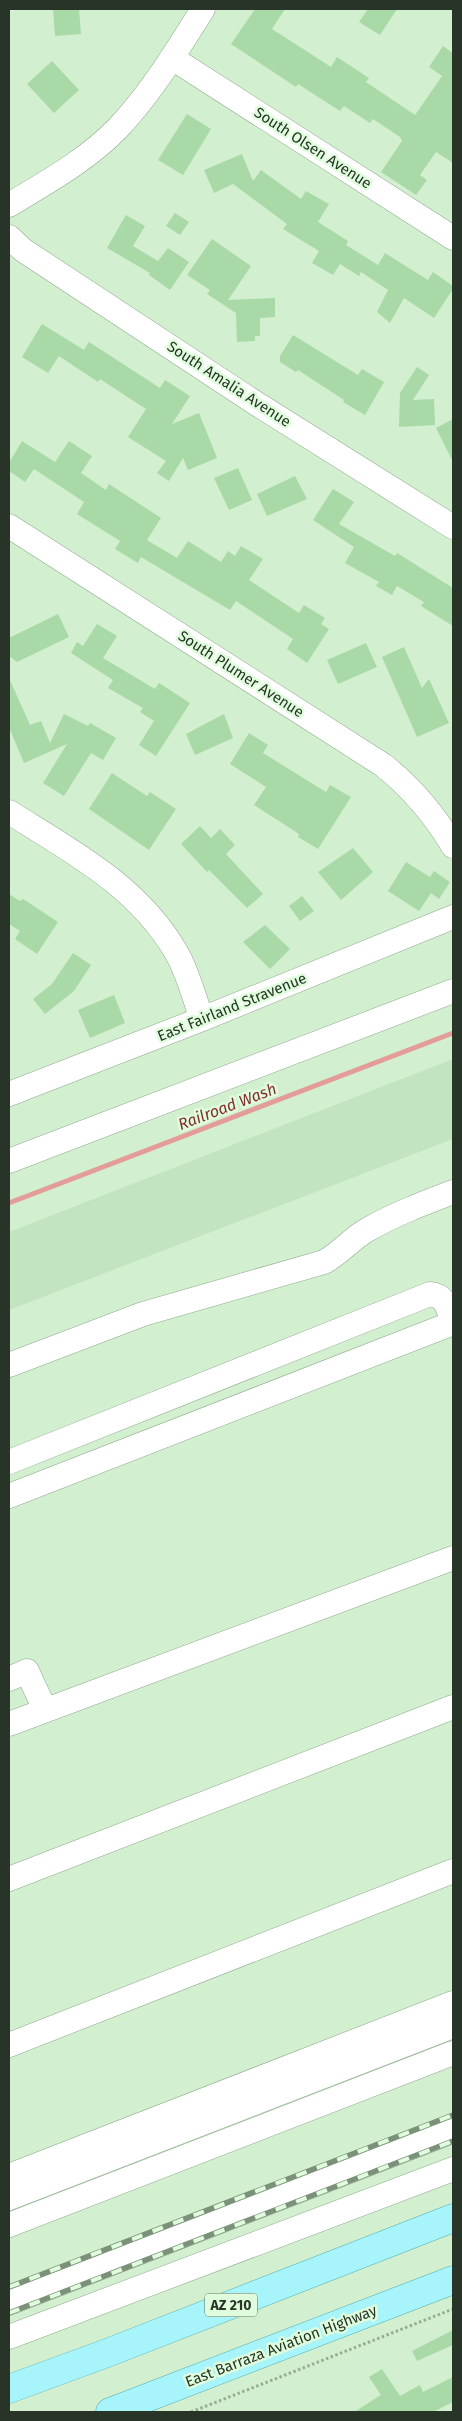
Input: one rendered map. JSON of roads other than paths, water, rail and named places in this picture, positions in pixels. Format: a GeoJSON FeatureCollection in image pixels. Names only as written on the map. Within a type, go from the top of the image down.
{"type":"FeatureCollection","features":[{"type":"Feature","properties":{"kind":"main road","name":"AZ 210"},"geometry":{"type":"LineString","coordinates":[[9,2389],[107,2353],[453,2218]]}},
{"type":"Feature","properties":{"kind":"main road","name":"East Barraza Aviation Highway"},"geometry":{"type":"LineString","coordinates":[[110,2412],[453,2280]]}},
{"type":"Feature","properties":{"kind":"street"},"geometry":{"type":"LineString","coordinates":[[9,205],[68,170],[118,128],[153,87],[203,9]]}},
{"type":"Feature","properties":{"kind":"street","name":"South Olsen Avenue"},"geometry":{"type":"LineString","coordinates":[[172,58],[453,238]]}},
{"type":"Feature","properties":{"kind":"street","name":"South Amalia Avenue"},"geometry":{"type":"LineString","coordinates":[[9,237],[23,250],[257,404],[453,527]]}},
{"type":"Feature","properties":{"kind":"street","name":"South Plumer Avenue"},"geometry":{"type":"LineString","coordinates":[[9,526],[383,765],[405,783],[424,803],[453,846]]}},
{"type":"Feature","properties":{"kind":"street"},"geometry":{"type":"LineString","coordinates":[[9,812],[100,869],[134,898],[158,925],[177,953],[202,1019]]}},
{"type":"Feature","properties":{"kind":"street","name":"East Fairland Stravenue"},"geometry":{"type":"LineString","coordinates":[[9,1094],[202,1019],[453,917]]}},
{"type":"Feature","properties":{"kind":"street"},"geometry":{"type":"LineString","coordinates":[[9,1162],[453,991]]}},
{"type":"Feature","properties":{"kind":"street"},"geometry":{"type":"LineString","coordinates":[[9,1365],[143,1314],[324,1262],[338,1255],[365,1231],[412,1208],[453,1192]]}},
{"type":"Feature","properties":{"kind":"street"},"geometry":{"type":"LineString","coordinates":[[9,1462],[430,1294],[440,1295],[444,1299],[453,1322],[9,1496]]}},
{"type":"Feature","properties":{"kind":"street"},"geometry":{"type":"LineString","coordinates":[[9,1724],[453,1558]]}},
{"type":"Feature","properties":{"kind":"street"},"geometry":{"type":"LineString","coordinates":[[9,1679],[27,1672],[45,1710]]}},
{"type":"Feature","properties":{"kind":"street"},"geometry":{"type":"LineString","coordinates":[[9,1879],[453,1707]]}},
{"type":"Feature","properties":{"kind":"street"},"geometry":{"type":"LineString","coordinates":[[9,2045],[453,1871]]}},
{"type":"Feature","properties":{"kind":"street"},"geometry":{"type":"LineString","coordinates":[[9,2176],[453,2002]]}},
{"type":"Feature","properties":{"kind":"street"},"geometry":{"type":"LineString","coordinates":[[9,2198],[453,2026]]}},
{"type":"Feature","properties":{"kind":"street"},"geometry":{"type":"LineString","coordinates":[[9,2226],[453,2053]]}},
{"type":"Feature","properties":{"kind":"street"},"geometry":{"type":"LineString","coordinates":[[9,2303],[453,2131]]}},
{"type":"Feature","properties":{"kind":"street"},"geometry":{"type":"LineString","coordinates":[[9,2337],[453,2169]]}},
{"type":"Feature","properties":{"kind":"waterway","name":"Railroad Wash"},"geometry":{"type":"LineString","coordinates":[[9,1203],[453,1033]]}},
{"type":"Feature","properties":{"kind":"railway"},"geometry":{"type":"LineString","coordinates":[[9,2287],[453,2115]]}},
{"type":"Feature","properties":{"kind":"railway"},"geometry":{"type":"LineString","coordinates":[[9,2313],[453,2141]]}}]}
